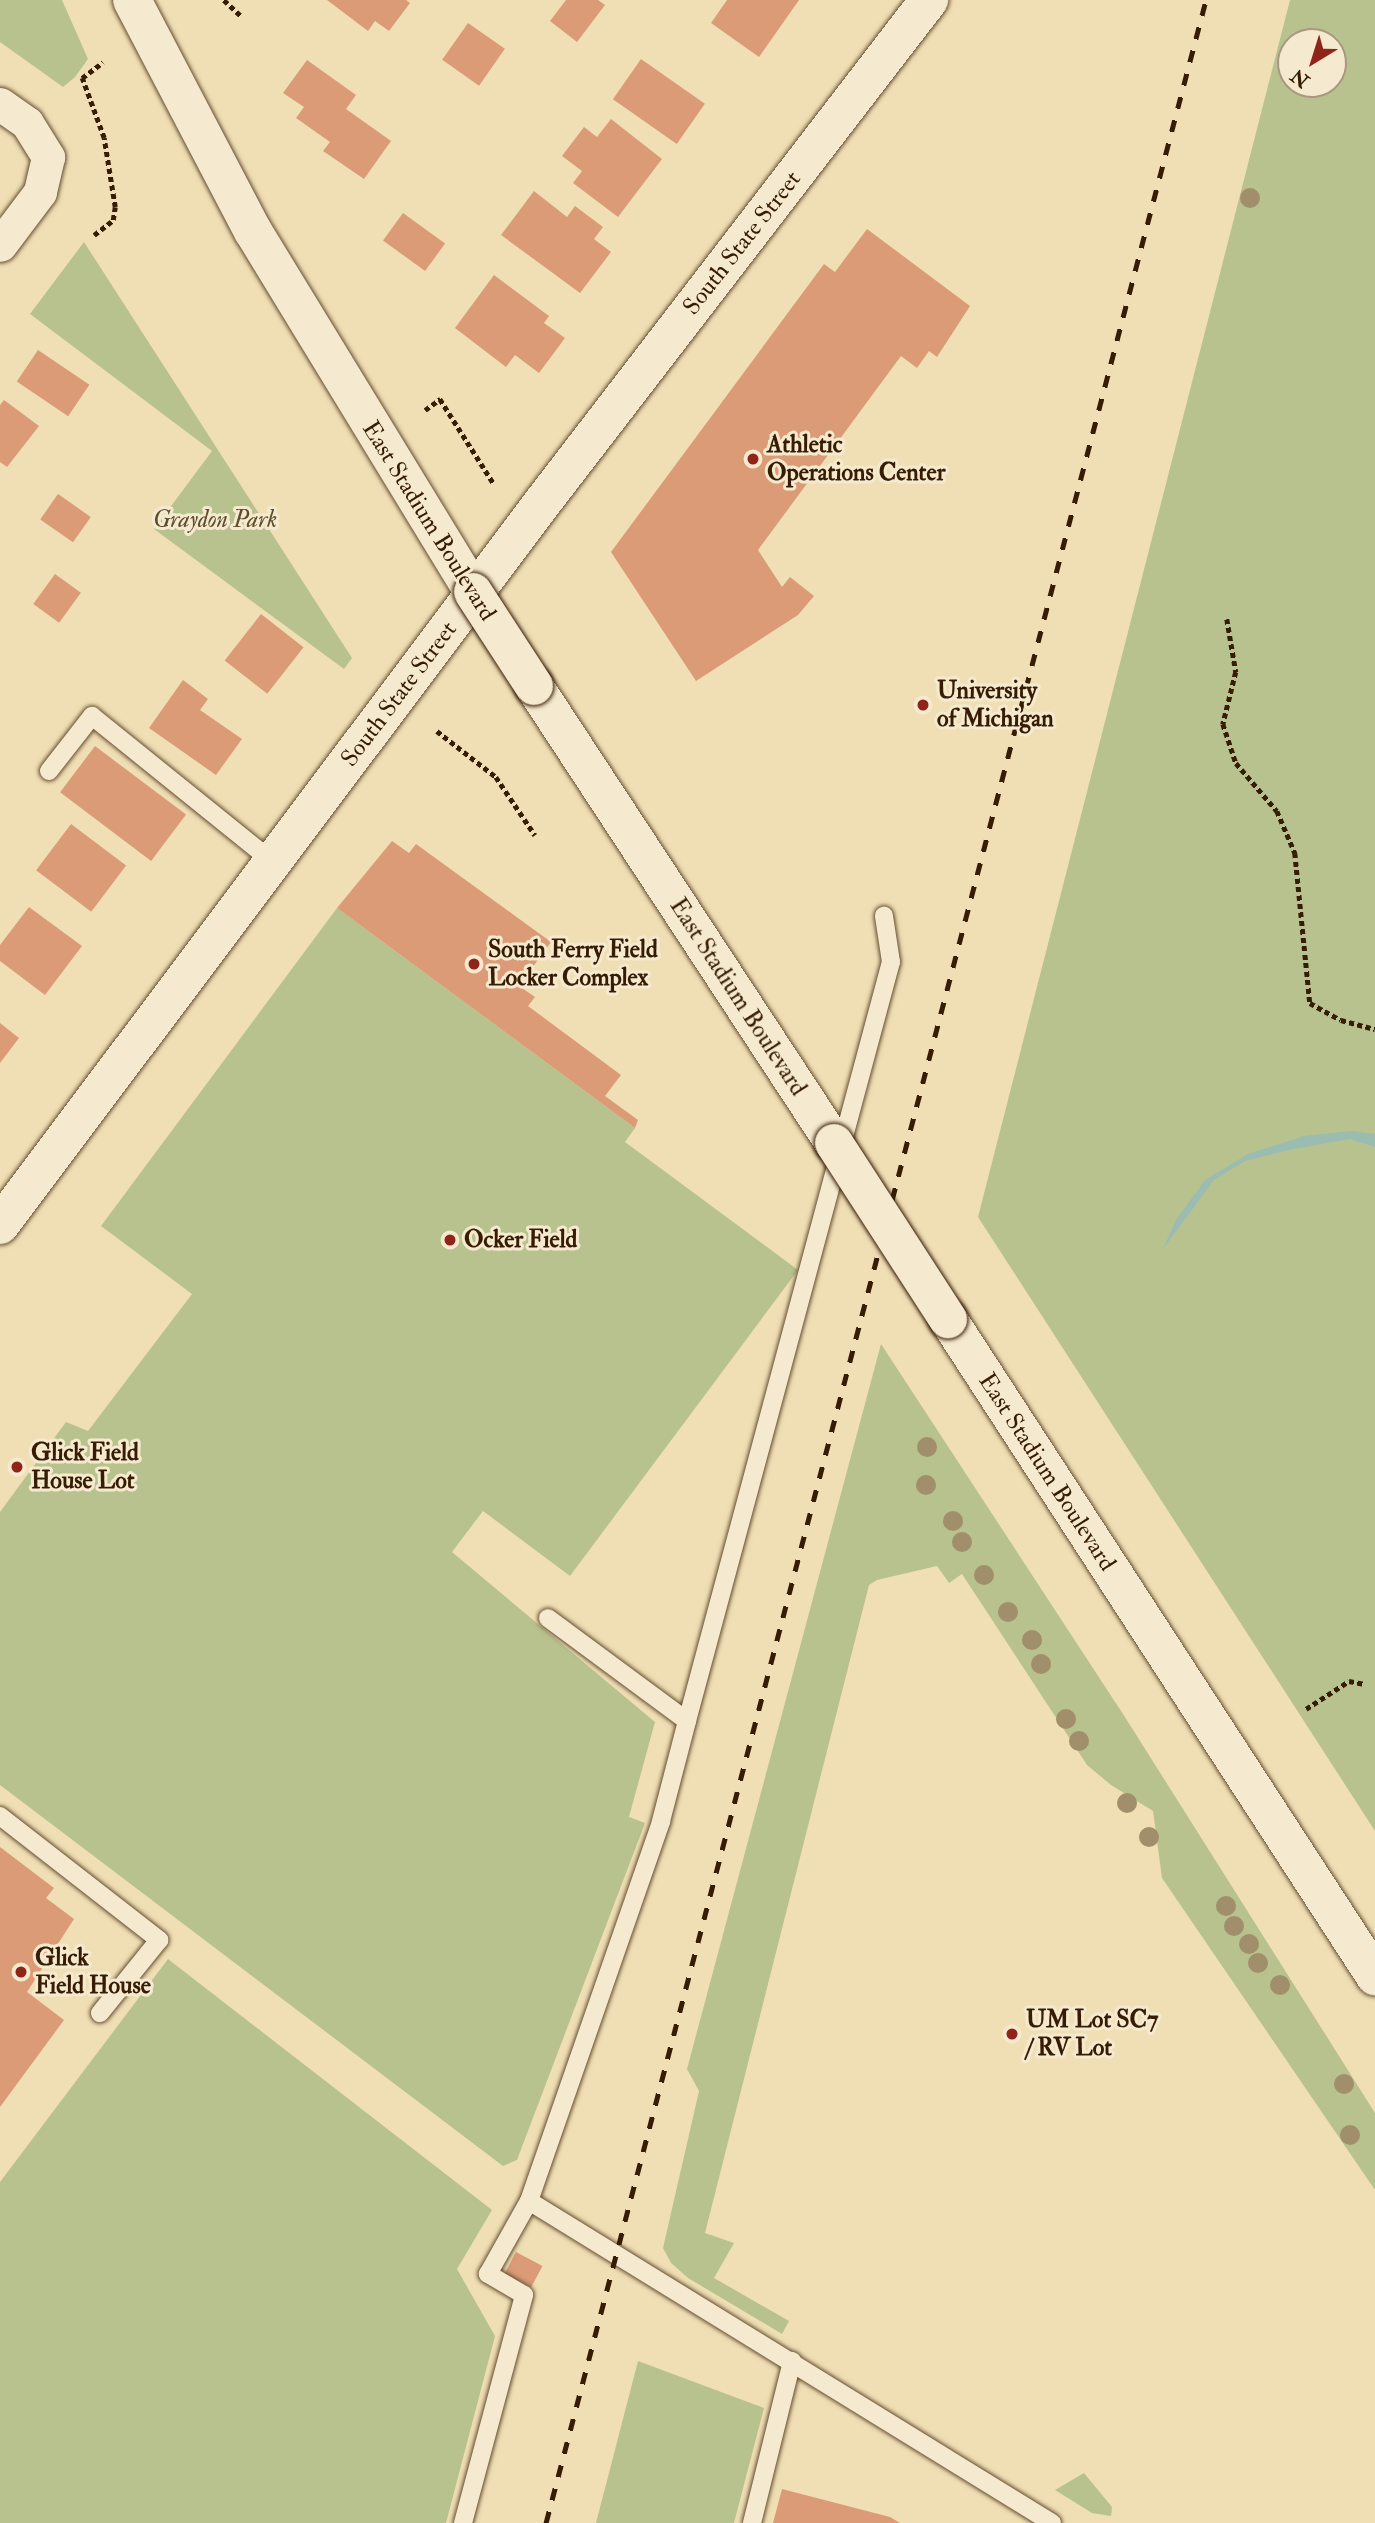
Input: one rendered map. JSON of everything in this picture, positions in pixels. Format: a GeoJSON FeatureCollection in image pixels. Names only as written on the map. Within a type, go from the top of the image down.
{"type":"FeatureCollection","features":[{"type":"Feature","properties":{"kind":"main road","name":"East Stadium Boulevard"},"geometry":{"type":"LineString","coordinates":[[132,0],[253,231],[414,502],[1375,1976]]}},
{"type":"Feature","properties":{"kind":"main road","name":"South State Street"},"geometry":{"type":"LineString","coordinates":[[0,1225],[929,0]]}},
{"type":"Feature","properties":{"kind":"street"},"geometry":{"type":"LineString","coordinates":[[0,104],[27,123],[48,157],[40,192],[0,245]]}},
{"type":"Feature","properties":{"kind":"lane"},"geometry":{"type":"LineString","coordinates":[[49,771],[92,716],[273,862]]}},
{"type":"Feature","properties":{"kind":"lane"},"geometry":{"type":"LineString","coordinates":[[463,2523],[524,2295],[488,2274],[529,2201],[661,1821],[891,962],[884,916]]}},
{"type":"Feature","properties":{"kind":"lane"},"geometry":{"type":"LineString","coordinates":[[548,1618],[687,1721]]}},
{"type":"Feature","properties":{"kind":"lane"},"geometry":{"type":"LineString","coordinates":[[0,1816],[159,1940],[100,2012]]}},
{"type":"Feature","properties":{"kind":"lane"},"geometry":{"type":"LineString","coordinates":[[529,2201],[1052,2523]]}},
{"type":"Feature","properties":{"kind":"lane"},"geometry":{"type":"LineString","coordinates":[[752,2523],[792,2361]]}},
{"type":"Feature","properties":{"kind":"path"},"geometry":{"type":"LineString","coordinates":[[224,0],[242,16]]}},
{"type":"Feature","properties":{"kind":"path"},"geometry":{"type":"LineString","coordinates":[[94,235],[113,220],[115,207],[104,138],[82,78],[103,62]]}},
{"type":"Feature","properties":{"kind":"path"},"geometry":{"type":"LineString","coordinates":[[425,411],[440,399],[494,484]]}},
{"type":"Feature","properties":{"kind":"path"},"geometry":{"type":"LineString","coordinates":[[1227,619],[1236,673],[1223,724],[1236,763],[1277,811],[1295,853],[1310,1003],[1341,1020],[1375,1029]]}},
{"type":"Feature","properties":{"kind":"path"},"geometry":{"type":"LineString","coordinates":[[437,731],[496,777],[535,835]]}},
{"type":"Feature","properties":{"kind":"path"},"geometry":{"type":"LineString","coordinates":[[1306,1709],[1349,1681],[1365,1684]]}},
{"type":"Feature","properties":{"kind":"green space"},"geometry":{"type":"Polygon","coordinates":[[[0,0],[62,0],[88,59],[75,77],[63,87],[0,42],[0,0]]]}},
{"type":"Feature","properties":{"kind":"green space"},"geometry":{"type":"Polygon","coordinates":[[[1290,0],[1375,0],[1375,1831],[978,1217],[1277,51],[1277,98],[1347,98],[1347,28],[1283,28],[1290,0]]]}},
{"type":"Feature","properties":{"kind":"green space","name":"Graydon Park"},"geometry":{"type":"Polygon","coordinates":[[[84,242],[352,658],[344,669],[154,529],[212,451],[30,314],[84,242]]]}},
{"type":"Feature","properties":{"kind":"green space"},"geometry":{"type":"Polygon","coordinates":[[[337,908],[635,1128],[625,1142],[798,1270],[570,1576],[483,1511],[452,1552],[655,1722],[629,1817],[645,1823],[517,2160],[503,2166],[0,1785],[0,1512],[66,1422],[88,1431],[192,1294],[101,1226],[337,908]]]}},
{"type":"Feature","properties":{"kind":"green space"},"geometry":{"type":"Polygon","coordinates":[[[881,1344],[1123,1714],[1375,2113],[1375,2190],[1162,1878],[1153,1811],[1111,1785],[1087,1765],[962,1574],[949,1583],[937,1566],[877,1580],[869,1585],[705,2233],[734,2243],[714,2278],[789,2321],[782,2334],[688,2278],[671,2263],[663,2248],[699,2091],[687,2069],[881,1344]]]}},
{"type":"Feature","properties":{"kind":"green space"},"geometry":{"type":"Polygon","coordinates":[[[168,1959],[492,2210],[457,2269],[495,2336],[446,2523],[0,2523],[0,2182],[168,1959]]]}},
{"type":"Feature","properties":{"kind":"green space"},"geometry":{"type":"Polygon","coordinates":[[[638,2361],[764,2408],[734,2523],[596,2523],[638,2361]]]}},
{"type":"Feature","properties":{"kind":"green space"},"geometry":{"type":"Polygon","coordinates":[[[1084,2473],[1112,2507],[1111,2516],[1092,2513],[1055,2490],[1084,2473]]]}},
{"type":"Feature","properties":{"kind":"water"},"geometry":{"type":"Polygon","coordinates":[[[1351,1131],[1375,1134],[1375,1147],[1350,1139],[1293,1149],[1245,1161],[1214,1180],[1163,1249],[1176,1220],[1205,1180],[1248,1154],[1304,1136],[1351,1131]]]}},
{"type":"Feature","properties":{"kind":"building"},"geometry":{"type":"Polygon","coordinates":[[[327,0],[406,0],[410,3],[389,31],[375,21],[368,31],[327,0]]]}},
{"type":"Feature","properties":{"kind":"building"},"geometry":{"type":"Polygon","coordinates":[[[566,0],[598,0],[605,5],[577,42],[550,21],[566,0]]]}},
{"type":"Feature","properties":{"kind":"building"},"geometry":{"type":"Polygon","coordinates":[[[727,0],[799,0],[759,57],[711,23],[727,0]]]}},
{"type":"Feature","properties":{"kind":"building"},"geometry":{"type":"Polygon","coordinates":[[[468,23],[505,49],[479,86],[442,60],[468,23]]]}},
{"type":"Feature","properties":{"kind":"building"},"geometry":{"type":"Polygon","coordinates":[[[641,59],[705,104],[677,144],[613,99],[641,59]]]}},
{"type":"Feature","properties":{"kind":"building"},"geometry":{"type":"Polygon","coordinates":[[[307,60],[356,95],[346,109],[391,141],[364,179],[323,151],[330,142],[296,118],[304,107],[283,93],[307,60]]]}},
{"type":"Feature","properties":{"kind":"building"},"geometry":{"type":"Polygon","coordinates":[[[611,119],[662,159],[618,217],[573,183],[582,171],[562,156],[584,127],[597,137],[611,119]]]}},
{"type":"Feature","properties":{"kind":"building"},"geometry":{"type":"Polygon","coordinates":[[[534,191],[567,217],[575,206],[603,227],[594,239],[611,252],[580,293],[501,235],[534,191]]]}},
{"type":"Feature","properties":{"kind":"building"},"geometry":{"type":"Polygon","coordinates":[[[403,213],[445,244],[425,271],[383,241],[403,213]]]}},
{"type":"Feature","properties":{"kind":"building","name":"Athletic Operations Center"},"geometry":{"type":"Polygon","coordinates":[[[867,229],[970,306],[937,357],[929,351],[917,368],[901,356],[758,550],[782,587],[790,577],[814,596],[798,615],[696,681],[611,552],[824,264],[835,272],[867,229]]]}},
{"type":"Feature","properties":{"kind":"building"},"geometry":{"type":"Polygon","coordinates":[[[494,275],[549,316],[544,323],[565,338],[539,373],[515,355],[506,367],[455,328],[494,275]]]}},
{"type":"Feature","properties":{"kind":"building"},"geometry":{"type":"Polygon","coordinates":[[[38,350],[89,385],[68,416],[17,382],[38,350]]]}},
{"type":"Feature","properties":{"kind":"building"},"geometry":{"type":"Polygon","coordinates":[[[4,400],[39,426],[7,467],[0,462],[0,405],[4,400]]]}},
{"type":"Feature","properties":{"kind":"building"},"geometry":{"type":"Polygon","coordinates":[[[58,494],[91,517],[73,542],[40,519],[58,494]]]}},
{"type":"Feature","properties":{"kind":"building"},"geometry":{"type":"Polygon","coordinates":[[[55,574],[81,593],[59,623],[33,604],[55,574]]]}},
{"type":"Feature","properties":{"kind":"building"},"geometry":{"type":"Polygon","coordinates":[[[261,614],[304,647],[267,694],[225,660],[261,614]]]}},
{"type":"Feature","properties":{"kind":"building"},"geometry":{"type":"Polygon","coordinates":[[[183,680],[208,699],[200,710],[242,739],[216,775],[149,728],[183,680]]]}},
{"type":"Feature","properties":{"kind":"building"},"geometry":{"type":"Polygon","coordinates":[[[95,746],[186,815],[151,861],[60,792],[95,746]]]}},
{"type":"Feature","properties":{"kind":"building"},"geometry":{"type":"Polygon","coordinates":[[[71,824],[126,866],[91,912],[36,870],[71,824]]]}},
{"type":"Feature","properties":{"kind":"building","name":"South Ferry Field Locker Complex"},"geometry":{"type":"Polygon","coordinates":[[[392,841],[409,853],[416,844],[551,942],[519,986],[535,997],[528,1006],[621,1075],[605,1096],[638,1120],[635,1128],[337,908],[392,841]]]}},
{"type":"Feature","properties":{"kind":"building"},"geometry":{"type":"Polygon","coordinates":[[[29,907],[82,946],[45,995],[0,961],[0,945],[29,907]]]}},
{"type":"Feature","properties":{"kind":"building"},"geometry":{"type":"Polygon","coordinates":[[[0,1023],[19,1038],[0,1063],[0,1023]]]}},
{"type":"Feature","properties":{"kind":"building","name":"Glick Field House"},"geometry":{"type":"Polygon","coordinates":[[[0,1847],[54,1888],[46,1898],[74,1919],[27,1992],[64,2020],[0,2107],[0,1847]]]}},
{"type":"Feature","properties":{"kind":"building"},"geometry":{"type":"Polygon","coordinates":[[[516,2252],[542,2266],[531,2287],[505,2273],[516,2252]]]}},
{"type":"Feature","properties":{"kind":"building"},"geometry":{"type":"Polygon","coordinates":[[[782,2489],[890,2517],[900,2523],[773,2523],[782,2489]]]}},
{"type":"Feature","properties":{"kind":"railway"},"geometry":{"type":"LineString","coordinates":[[546,2523],[1206,0]]}},
{"type":"Feature","properties":{"kind":"place","name":"Athletic Operations Center"},"geometry":{"type":"Point","coordinates":[753,459]}},
{"type":"Feature","properties":{"kind":"place","name":"University of Michigan"},"geometry":{"type":"Point","coordinates":[923,705]}},
{"type":"Feature","properties":{"kind":"place","name":"South Ferry Field Locker Complex"},"geometry":{"type":"Point","coordinates":[474,964]}},
{"type":"Feature","properties":{"kind":"place","name":"Ocker Field"},"geometry":{"type":"Point","coordinates":[450,1240]}},
{"type":"Feature","properties":{"kind":"place","name":"Glick Field House Lot"},"geometry":{"type":"Point","coordinates":[17,1467]}},
{"type":"Feature","properties":{"kind":"place","name":"Glick Field House"},"geometry":{"type":"Point","coordinates":[21,1972]}},
{"type":"Feature","properties":{"kind":"place","name":"UM Lot SC7 / RV Lot"},"geometry":{"type":"Point","coordinates":[1012,2034]}}]}
